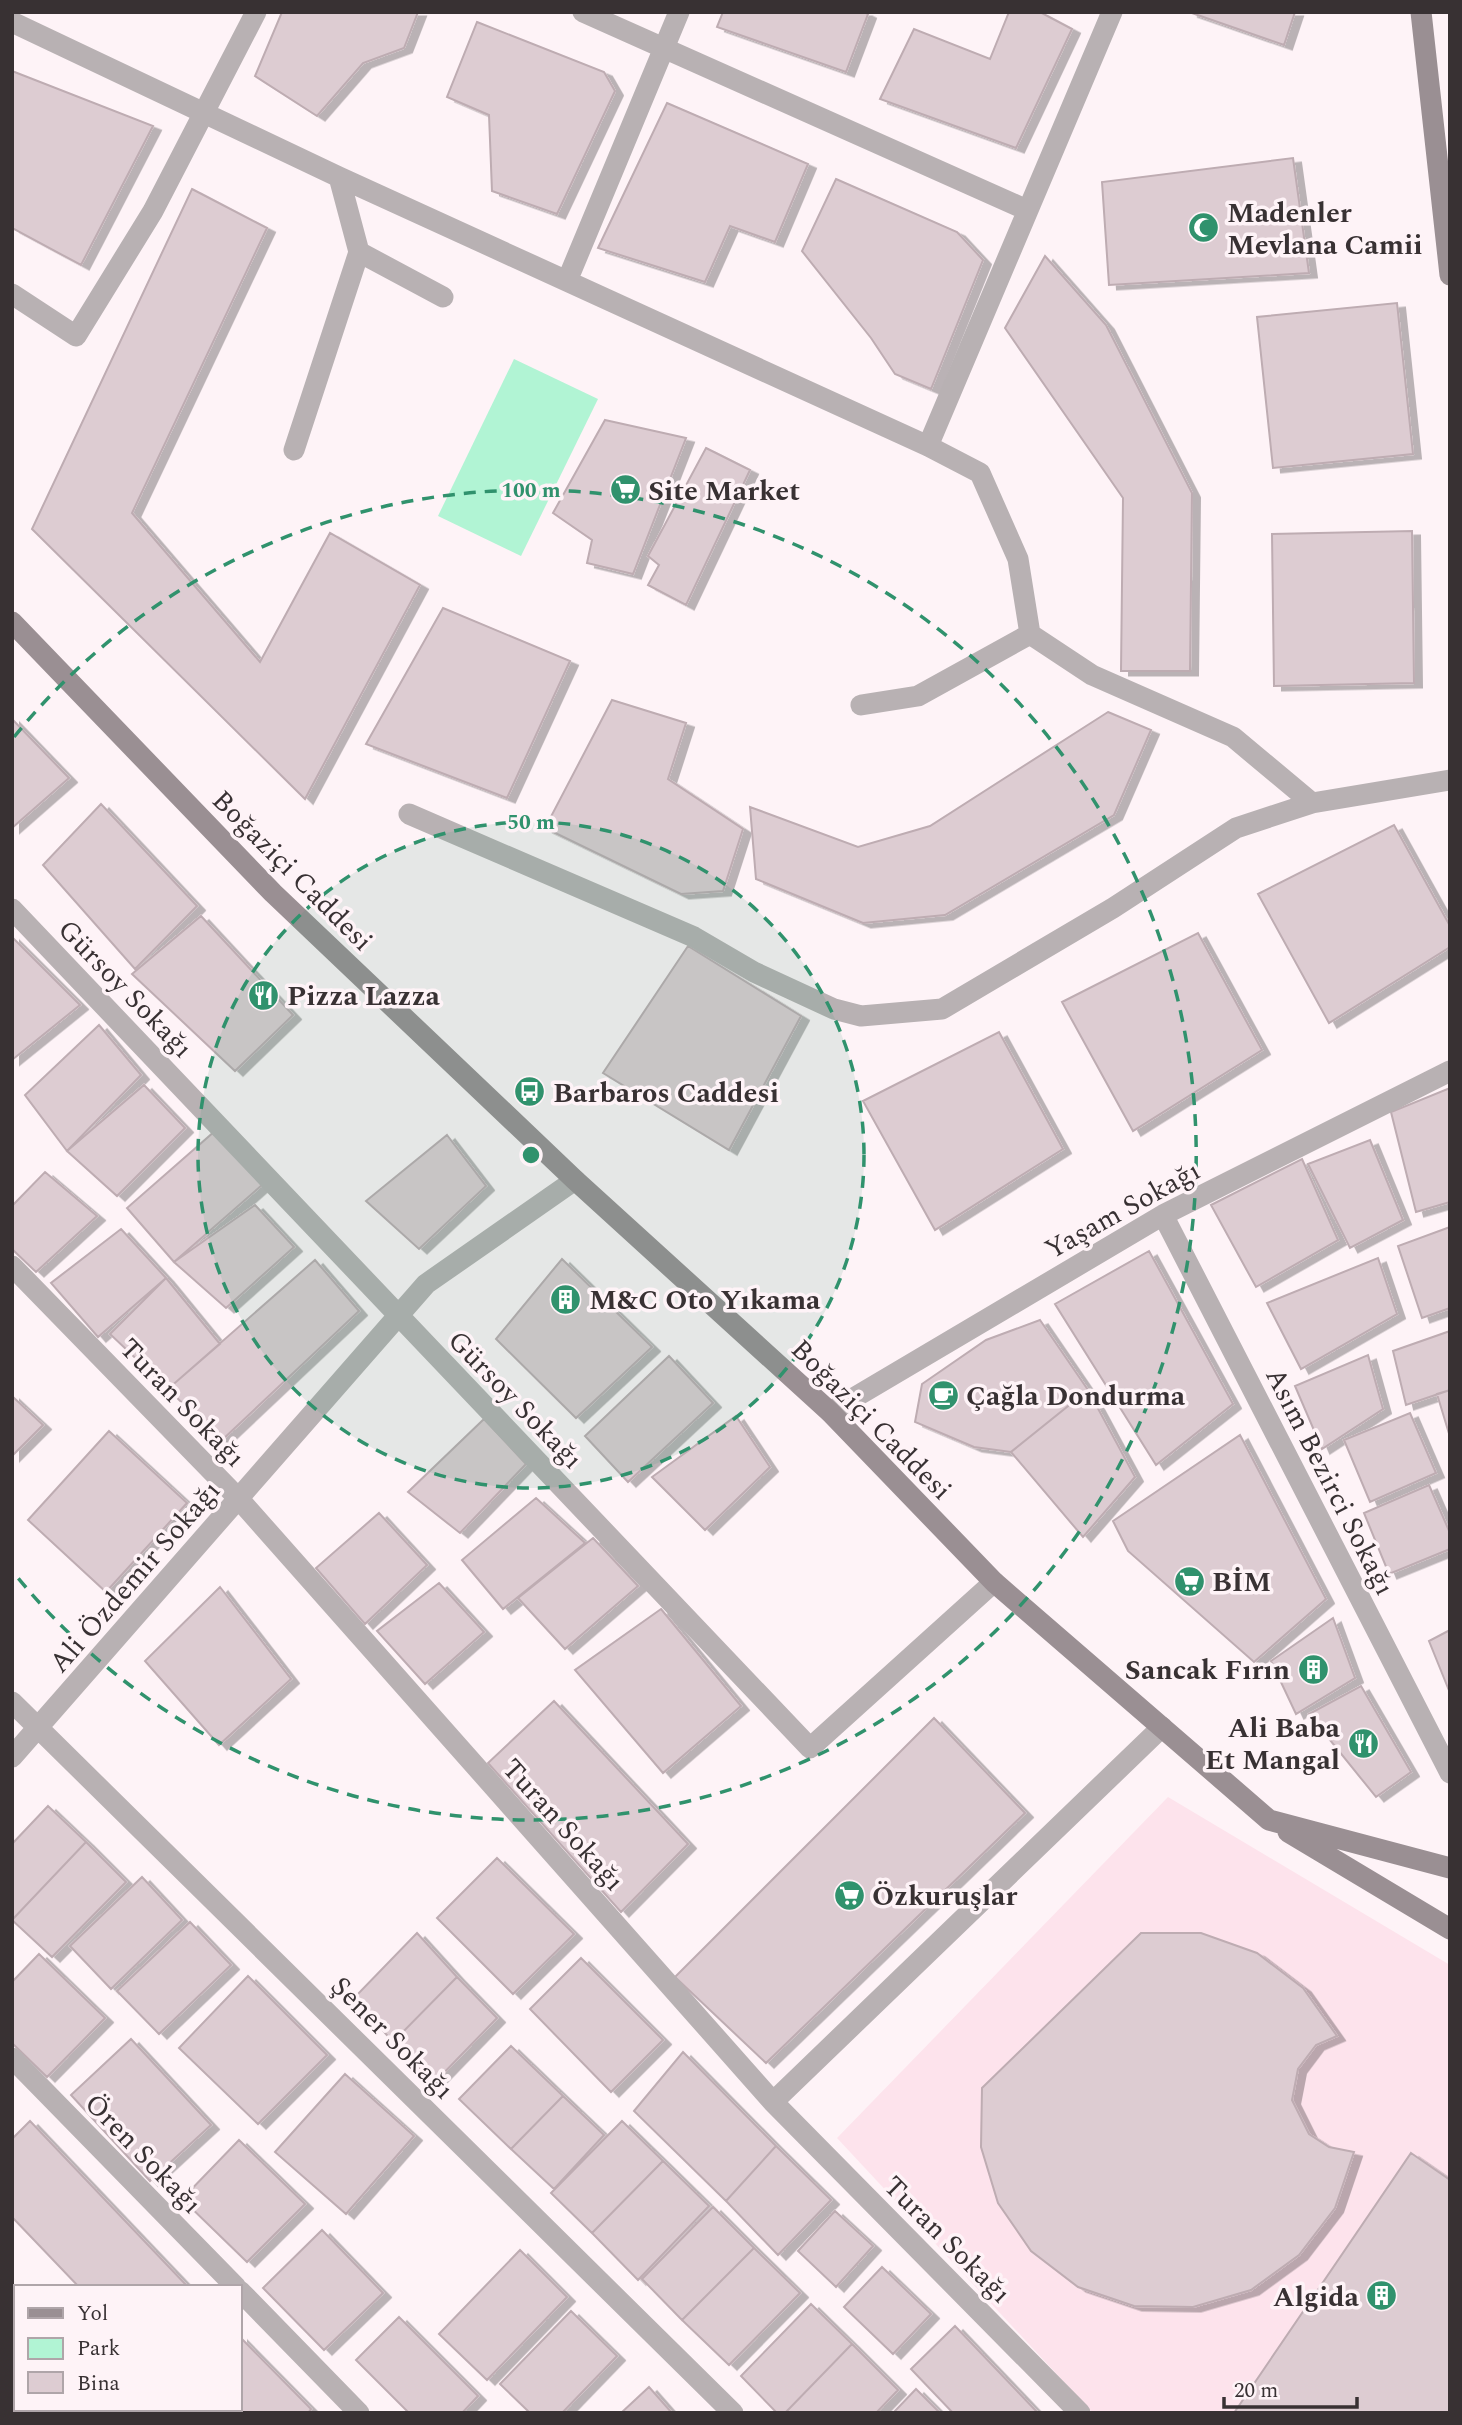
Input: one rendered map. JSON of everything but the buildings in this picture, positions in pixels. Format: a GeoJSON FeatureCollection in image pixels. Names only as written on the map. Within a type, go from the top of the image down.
{"type":"FeatureCollection","features":[{"type":"Feature","properties":{"kind":"main road"},"geometry":{"type":"LineString","coordinates":[[1420,12],[1450,275]]}},
{"type":"Feature","properties":{"kind":"main road","name":"Boğaziçi Caddesi"},"geometry":{"type":"LineString","coordinates":[[12,622],[273,893],[575,1180],[830,1412],[994,1582],[1269,1820],[1450,1868]]}},
{"type":"Feature","properties":{"kind":"main road"},"geometry":{"type":"LineString","coordinates":[[1269,1820],[1450,1929]]}},
{"type":"Feature","properties":{"kind":"street"},"geometry":{"type":"LineString","coordinates":[[12,295],[76,336],[153,211],[256,12]]}},
{"type":"Feature","properties":{"kind":"street"},"geometry":{"type":"LineString","coordinates":[[583,12],[1027,210]]}},
{"type":"Feature","properties":{"kind":"street"},"geometry":{"type":"LineString","coordinates":[[567,281],[679,12]]}},
{"type":"Feature","properties":{"kind":"street"},"geometry":{"type":"LineString","coordinates":[[928,446],[1112,12]]}},
{"type":"Feature","properties":{"kind":"street"},"geometry":{"type":"LineString","coordinates":[[12,22],[339,177],[928,446],[980,473],[1018,559],[1030,634],[1092,675],[1233,737],[1312,803]]}},
{"type":"Feature","properties":{"kind":"street"},"geometry":{"type":"LineString","coordinates":[[294,450],[359,251],[339,177]]}},
{"type":"Feature","properties":{"kind":"street"},"geometry":{"type":"LineString","coordinates":[[359,251],[443,296]]}},
{"type":"Feature","properties":{"kind":"street"},"geometry":{"type":"LineString","coordinates":[[861,705],[918,696],[1030,634]]}},
{"type":"Feature","properties":{"kind":"street"},"geometry":{"type":"LineString","coordinates":[[409,814],[694,937],[754,972],[834,1009],[862,1017],[943,1009],[1113,908],[1236,828],[1312,803],[1450,780]]}},
{"type":"Feature","properties":{"kind":"street","name":"Gürsoy Sokağı"},"geometry":{"type":"LineString","coordinates":[[12,909],[810,1748],[994,1582]]}},
{"type":"Feature","properties":{"kind":"street","name":"Yaşam Sokağı"},"geometry":{"type":"LineString","coordinates":[[830,1412],[1163,1215],[1450,1071]]}},
{"type":"Feature","properties":{"kind":"street","name":"Ali Özdemir Sokağı"},"geometry":{"type":"LineString","coordinates":[[12,1757],[426,1284],[575,1180]]}},
{"type":"Feature","properties":{"kind":"street","name":"Asım Bezirci Sokağı"},"geometry":{"type":"LineString","coordinates":[[1163,1215],[1450,1773]]}},
{"type":"Feature","properties":{"kind":"street","name":"Turan Sokağı"},"geometry":{"type":"LineString","coordinates":[[12,1266],[238,1498],[773,2102],[1080,2413]]}},
{"type":"Feature","properties":{"kind":"street","name":"Şener Sokağı"},"geometry":{"type":"LineString","coordinates":[[12,1702],[733,2413]]}},
{"type":"Feature","properties":{"kind":"street"},"geometry":{"type":"LineString","coordinates":[[773,2102],[1162,1727]]}},
{"type":"Feature","properties":{"kind":"street","name":"Ören Sokağı"},"geometry":{"type":"LineString","coordinates":[[12,2058],[234,2285]]}},
{"type":"Feature","properties":{"kind":"street"},"geometry":{"type":"LineString","coordinates":[[242,2293],[359,2413]]}},
{"type":"Feature","properties":{"kind":"shaded area"},"geometry":{"type":"Polygon","coordinates":[[[1168,1797],[1450,1965],[1450,2413],[1093,2413],[837,2138],[1168,1797]]]}},
{"type":"Feature","properties":{"kind":"green space"},"geometry":{"type":"Polygon","coordinates":[[[514,359],[598,399],[521,556],[438,516],[514,359]]]}},
{"type":"Feature","properties":{"kind":"place","name":"Madenler Mevlana Camii"},"geometry":{"type":"Point","coordinates":[1204,228]}},
{"type":"Feature","properties":{"kind":"place","name":"Site Market"},"geometry":{"type":"Point","coordinates":[625,490]}},
{"type":"Feature","properties":{"kind":"place","name":"Pizza Lazza"},"geometry":{"type":"Point","coordinates":[264,995]}},
{"type":"Feature","properties":{"kind":"place","name":"Barbaros Caddesi"},"geometry":{"type":"Point","coordinates":[530,1092]}},
{"type":"Feature","properties":{"kind":"place","name":"M&C Oto Yıkama"},"geometry":{"type":"Point","coordinates":[566,1299]}},
{"type":"Feature","properties":{"kind":"place","name":"Çağla Dondurma"},"geometry":{"type":"Point","coordinates":[943,1395]}},
{"type":"Feature","properties":{"kind":"place","name":"BİM"},"geometry":{"type":"Point","coordinates":[1189,1581]}},
{"type":"Feature","properties":{"kind":"place","name":"Sancak Fırın"},"geometry":{"type":"Point","coordinates":[1313,1669]}},
{"type":"Feature","properties":{"kind":"place","name":"Ali Baba Et Mangal"},"geometry":{"type":"Point","coordinates":[1363,1743]}},
{"type":"Feature","properties":{"kind":"place","name":"Özkuruşlar"},"geometry":{"type":"Point","coordinates":[849,1895]}},
{"type":"Feature","properties":{"kind":"place","name":"Algida"},"geometry":{"type":"Point","coordinates":[1382,2296]}}]}
